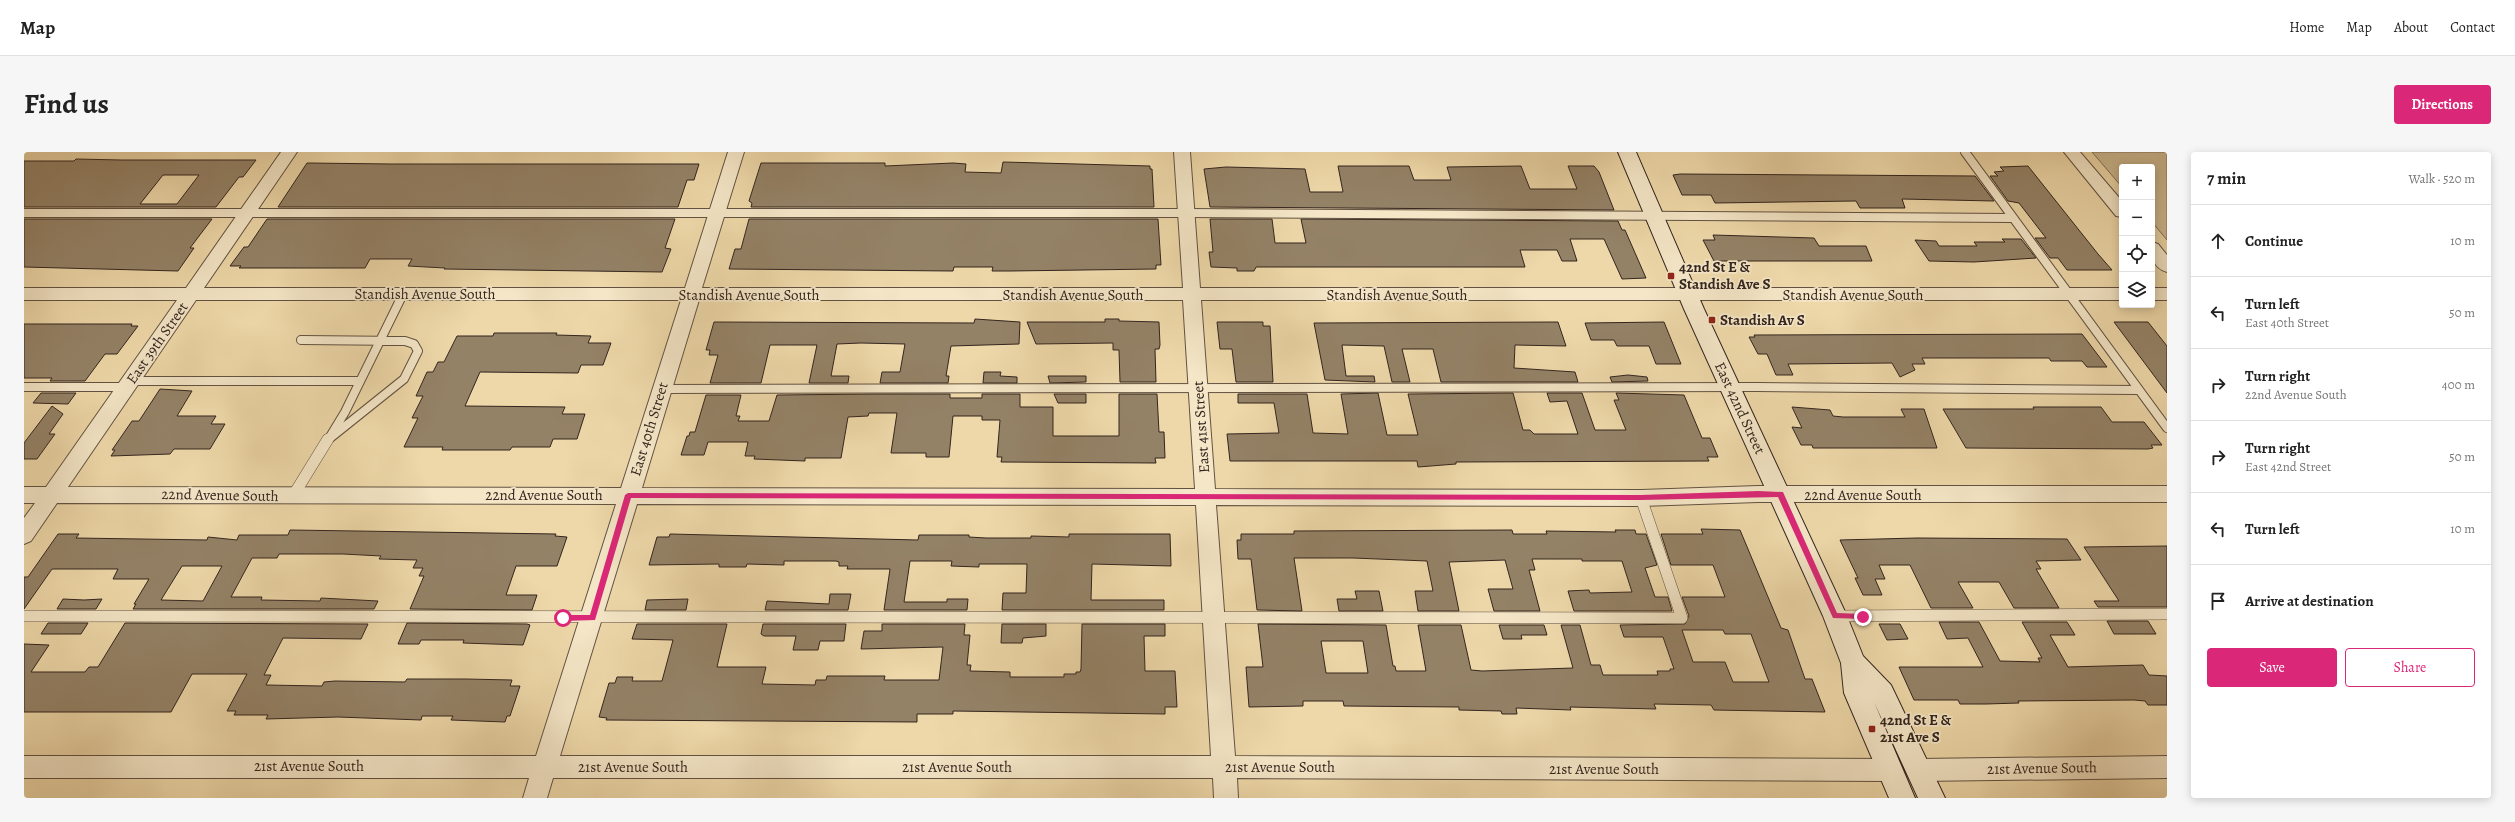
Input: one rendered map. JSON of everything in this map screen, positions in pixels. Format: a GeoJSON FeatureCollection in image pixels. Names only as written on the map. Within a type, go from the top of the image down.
{"type":"FeatureCollection","features":[{"type":"Feature","properties":{"kind":"street","name":"East 39th Street"},"geometry":{"type":"LineString","coordinates":[[24,535],[289,152]]}},
{"type":"Feature","properties":{"kind":"street","name":"East 40th Street"},"geometry":{"type":"LineString","coordinates":[[535,798],[592,618],[628,495],[736,152]]}},
{"type":"Feature","properties":{"kind":"street","name":"East 41st Street"},"geometry":{"type":"LineString","coordinates":[[1182,152],[1226,798]]}},
{"type":"Feature","properties":{"kind":"street","name":"East 42nd Street"},"geometry":{"type":"LineString","coordinates":[[1627,152],[1688,295],[1835,616],[1852,663],[1857,693],[1902,798]]}},
{"type":"Feature","properties":{"kind":"street"},"geometry":{"type":"LineString","coordinates":[[2072,152],[2119,208]]}},
{"type":"Feature","properties":{"kind":"street"},"geometry":{"type":"LineString","coordinates":[[2155,252],[2167,266]]}},
{"type":"Feature","properties":{"kind":"street","name":"Standish Avenue South"},"geometry":{"type":"LineString","coordinates":[[24,294],[2119,294]]}},
{"type":"Feature","properties":{"kind":"street"},"geometry":{"type":"LineString","coordinates":[[2155,294],[2167,294]]}},
{"type":"Feature","properties":{"kind":"street","name":"22nd Avenue South"},"geometry":{"type":"LineString","coordinates":[[24,495],[1641,498],[1780,494],[2167,494]]}},
{"type":"Feature","properties":{"kind":"street","name":"East 42nd Street"},"geometry":{"type":"LineString","coordinates":[[1852,663],[1882,693],[1932,798]]}},
{"type":"Feature","properties":{"kind":"street","name":"21st Avenue South"},"geometry":{"type":"LineString","coordinates":[[24,767],[1224,766],[1889,770]]}},
{"type":"Feature","properties":{"kind":"street","name":"21st Avenue South"},"geometry":{"type":"LineString","coordinates":[[1918,770],[2167,767]]}},
{"type":"Feature","properties":{"kind":"lane"},"geometry":{"type":"LineString","coordinates":[[1965,152],[2167,428]]}},
{"type":"Feature","properties":{"kind":"lane"},"geometry":{"type":"LineString","coordinates":[[24,213],[716,215],[1186,213],[2012,218]]}},
{"type":"Feature","properties":{"kind":"lane"},"geometry":{"type":"LineString","coordinates":[[293,496],[329,439],[360,381],[403,294]]}},
{"type":"Feature","properties":{"kind":"lane"},"geometry":{"type":"LineString","coordinates":[[301,340],[381,339],[414,344],[418,351],[410,368],[394,388],[329,439]]}},
{"type":"Feature","properties":{"kind":"lane"},"geometry":{"type":"LineString","coordinates":[[24,388],[128,384],[360,381]]}},
{"type":"Feature","properties":{"kind":"lane"},"geometry":{"type":"LineString","coordinates":[[661,389],[1731,388],[2138,390]]}},
{"type":"Feature","properties":{"kind":"lane"},"geometry":{"type":"LineString","coordinates":[[24,616],[592,618],[1682,618],[1641,498]]}},
{"type":"Feature","properties":{"kind":"lane"},"geometry":{"type":"LineString","coordinates":[[1835,616],[2167,614]]}},
{"type":"Feature","properties":{"kind":"shaded area"},"geometry":{"type":"Polygon","coordinates":[[[2092,152],[2167,152],[2167,240],[2155,226],[2155,164],[2119,164],[2119,184],[2092,152]]]}},
{"type":"Feature","properties":{"kind":"building"},"geometry":{"type":"Polygon","coordinates":[[[76,159],[256,160],[243,177],[239,177],[216,207],[24,207],[24,161],[74,161],[76,159]],[[163,175],[140,204],[177,204],[199,175],[163,175]]]}},
{"type":"Feature","properties":{"kind":"building"},"geometry":{"type":"Polygon","coordinates":[[[1003,162],[1150,166],[1150,169],[1152,169],[1154,207],[751,207],[752,203],[749,201],[761,163],[885,163],[885,166],[953,163],[966,164],[965,172],[1001,173],[1003,162]]]}},
{"type":"Feature","properties":{"kind":"building"},"geometry":{"type":"Polygon","coordinates":[[[307,163],[699,164],[694,180],[687,180],[678,207],[278,207],[307,163]]]}},
{"type":"Feature","properties":{"kind":"building"},"geometry":{"type":"Polygon","coordinates":[[[1338,166],[1409,166],[1414,180],[1451,180],[1447,167],[1521,166],[1530,189],[1577,189],[1568,166],[1594,166],[1599,172],[1614,210],[1210,207],[1204,169],[1226,167],[1305,169],[1310,192],[1343,192],[1338,166]]]}},
{"type":"Feature","properties":{"kind":"building"},"geometry":{"type":"Polygon","coordinates":[[[2028,166],[2112,270],[2067,270],[2058,258],[2050,258],[2035,238],[2046,238],[2019,203],[2008,201],[1990,176],[1998,176],[1994,172],[2004,171],[2000,167],[2028,166]]]}},
{"type":"Feature","properties":{"kind":"building"},"geometry":{"type":"Polygon","coordinates":[[[1673,175],[1975,176],[1994,201],[1902,199],[1905,208],[1860,208],[1856,201],[1715,203],[1711,195],[1682,195],[1673,175]]]}},
{"type":"Feature","properties":{"kind":"building"},"geometry":{"type":"Polygon","coordinates":[[[24,219],[212,219],[190,248],[194,248],[178,271],[24,267],[24,219]]]}},
{"type":"Feature","properties":{"kind":"building"},"geometry":{"type":"Polygon","coordinates":[[[267,219],[675,219],[665,248],[671,249],[662,272],[444,269],[445,268],[408,266],[412,259],[370,259],[365,268],[239,268],[241,266],[230,266],[244,247],[248,247],[267,219]]]}},
{"type":"Feature","properties":{"kind":"building"},"geometry":{"type":"Polygon","coordinates":[[[749,219],[1158,219],[1161,265],[1156,265],[1156,269],[1011,271],[992,271],[993,267],[954,267],[953,271],[729,269],[735,249],[741,249],[749,219]]]}},
{"type":"Feature","properties":{"kind":"building"},"geometry":{"type":"Polygon","coordinates":[[[1210,219],[1272,219],[1275,243],[1306,243],[1301,219],[1618,221],[1622,230],[1625,230],[1646,278],[1622,279],[1604,239],[1570,239],[1577,261],[1562,261],[1557,250],[1520,250],[1525,267],[1256,267],[1254,271],[1237,271],[1237,268],[1211,267],[1209,252],[1213,252],[1210,219]]]}},
{"type":"Feature","properties":{"kind":"building"},"geometry":{"type":"Polygon","coordinates":[[[1713,235],[1814,238],[1819,246],[1866,246],[1872,261],[1714,261],[1703,240],[1715,240],[1713,235]]]}},
{"type":"Feature","properties":{"kind":"building"},"geometry":{"type":"Polygon","coordinates":[[[2002,239],[2021,239],[2036,258],[1974,262],[1929,261],[1915,240],[1936,241],[1939,246],[1977,246],[1974,242],[2005,242],[2002,239]]]}},
{"type":"Feature","properties":{"kind":"building"},"geometry":{"type":"Polygon","coordinates":[[[975,319],[1020,322],[1019,344],[951,346],[946,376],[949,376],[948,383],[880,383],[882,372],[900,372],[905,344],[861,343],[837,344],[831,376],[849,376],[848,383],[809,383],[817,345],[770,345],[761,383],[710,383],[718,355],[709,355],[710,350],[706,350],[714,322],[974,323],[975,319]]]}},
{"type":"Feature","properties":{"kind":"building"},"geometry":{"type":"Polygon","coordinates":[[[1105,319],[1119,319],[1119,321],[1159,322],[1160,345],[1159,349],[1155,349],[1156,382],[1120,382],[1119,350],[1113,350],[1113,343],[1036,344],[1027,322],[1105,322],[1105,319]]]}},
{"type":"Feature","properties":{"kind":"building"},"geometry":{"type":"Polygon","coordinates":[[[1217,322],[1263,322],[1263,326],[1270,326],[1273,382],[1236,382],[1232,349],[1220,349],[1217,322]]]}},
{"type":"Feature","properties":{"kind":"building"},"geometry":{"type":"Polygon","coordinates":[[[1558,322],[1566,346],[1515,345],[1514,368],[1575,372],[1578,382],[1441,382],[1433,349],[1402,349],[1410,382],[1392,382],[1384,346],[1342,345],[1346,376],[1374,376],[1375,382],[1325,380],[1314,323],[1558,322]]]}},
{"type":"Feature","properties":{"kind":"building"},"geometry":{"type":"Polygon","coordinates":[[[1664,322],[1681,364],[1656,364],[1649,346],[1617,346],[1614,340],[1591,340],[1585,323],[1664,322]]]}},
{"type":"Feature","properties":{"kind":"building"},"geometry":{"type":"Polygon","coordinates":[[[2114,322],[2148,322],[2167,346],[2167,393],[2114,322]]]}},
{"type":"Feature","properties":{"kind":"building"},"geometry":{"type":"Polygon","coordinates":[[[24,324],[132,324],[131,326],[138,326],[117,354],[105,354],[85,381],[50,381],[52,378],[24,378],[24,324]]]}},
{"type":"Feature","properties":{"kind":"building"},"geometry":{"type":"Polygon","coordinates":[[[494,333],[557,333],[556,335],[591,336],[588,343],[611,343],[603,365],[581,365],[578,373],[480,372],[465,406],[565,407],[562,414],[585,414],[577,439],[553,439],[550,447],[512,447],[510,450],[442,450],[443,447],[404,447],[418,418],[412,418],[423,396],[416,396],[427,372],[433,372],[438,362],[444,362],[457,336],[493,336],[494,333]]]}},
{"type":"Feature","properties":{"kind":"building"},"geometry":{"type":"Polygon","coordinates":[[[2082,334],[2107,367],[2087,367],[2082,361],[2051,361],[2049,358],[1922,358],[1925,364],[1912,364],[1915,370],[1900,377],[1892,363],[1788,364],[1793,375],[1776,375],[1767,354],[1758,354],[1749,337],[1755,337],[1754,335],[2082,334]]]}},
{"type":"Feature","properties":{"kind":"building"},"geometry":{"type":"Polygon","coordinates":[[[984,372],[1001,372],[1000,376],[1017,377],[1017,383],[983,383],[984,372]]]}},
{"type":"Feature","properties":{"kind":"building"},"geometry":{"type":"Polygon","coordinates":[[[1628,375],[1647,377],[1648,381],[1612,382],[1610,377],[1628,375]]]}},
{"type":"Feature","properties":{"kind":"building"},"geometry":{"type":"Polygon","coordinates":[[[1048,376],[1086,376],[1086,382],[1050,383],[1048,376]]]}},
{"type":"Feature","properties":{"kind":"building"},"geometry":{"type":"Polygon","coordinates":[[[160,389],[192,391],[177,416],[216,416],[211,424],[225,424],[210,449],[174,449],[170,454],[111,456],[115,450],[112,450],[132,421],[139,421],[160,389]]]}},
{"type":"Feature","properties":{"kind":"building"},"geometry":{"type":"Polygon","coordinates":[[[41,393],[76,393],[68,404],[33,403],[41,393]]]}},
{"type":"Feature","properties":{"kind":"building"},"geometry":{"type":"Polygon","coordinates":[[[1378,393],[1387,435],[1418,435],[1408,394],[1513,393],[1523,430],[1530,430],[1534,434],[1578,434],[1567,401],[1550,402],[1547,393],[1582,393],[1595,430],[1626,430],[1614,400],[1619,400],[1616,393],[1684,395],[1702,438],[1710,438],[1718,457],[1707,457],[1709,461],[1456,462],[1456,464],[1418,467],[1417,461],[1230,461],[1227,434],[1279,433],[1274,403],[1238,403],[1238,394],[1307,394],[1313,433],[1348,434],[1341,394],[1378,393]]]}},
{"type":"Feature","properties":{"kind":"building"},"geometry":{"type":"Polygon","coordinates":[[[950,394],[950,398],[982,398],[982,394],[1020,394],[1020,407],[1053,407],[1053,436],[1119,436],[1119,394],[1157,394],[1159,432],[1164,432],[1165,458],[1155,458],[1156,463],[1001,462],[1002,457],[997,457],[1000,420],[982,420],[982,416],[953,416],[949,457],[926,457],[926,453],[891,453],[897,413],[869,413],[868,416],[848,417],[841,458],[805,458],[805,461],[754,459],[755,456],[745,456],[748,442],[708,442],[704,455],[681,455],[687,436],[689,436],[690,432],[695,432],[706,395],[741,395],[736,416],[740,416],[738,421],[769,421],[777,395],[950,394]]]}},
{"type":"Feature","properties":{"kind":"building"},"geometry":{"type":"Polygon","coordinates":[[[1054,394],[1086,394],[1086,403],[1058,403],[1054,394]]]}},
{"type":"Feature","properties":{"kind":"building"},"geometry":{"type":"Polygon","coordinates":[[[52,406],[63,414],[49,434],[55,434],[37,459],[24,459],[24,443],[52,406]]]}},
{"type":"Feature","properties":{"kind":"building"},"geometry":{"type":"Polygon","coordinates":[[[1792,407],[1830,410],[1833,416],[1843,417],[1905,417],[1901,409],[1924,409],[1937,448],[1813,448],[1812,445],[1801,445],[1792,427],[1802,428],[1792,407]]]}},
{"type":"Feature","properties":{"kind":"building"},"geometry":{"type":"Polygon","coordinates":[[[2033,407],[2101,407],[2112,422],[2144,422],[2162,445],[2151,445],[2153,448],[2148,449],[1966,448],[1943,409],[2034,409],[2033,407]]]}},
{"type":"Feature","properties":{"kind":"building"},"geometry":{"type":"Polygon","coordinates":[[[1701,529],[1740,530],[1781,628],[1788,630],[1805,679],[1812,679],[1825,712],[1714,710],[1711,705],[1654,704],[1656,709],[1570,707],[1571,710],[1516,708],[1517,714],[1502,714],[1501,711],[1459,710],[1459,707],[1344,706],[1343,701],[1303,701],[1303,706],[1249,707],[1246,667],[1263,667],[1258,624],[1386,625],[1393,666],[1395,666],[1396,671],[1426,671],[1418,625],[1461,625],[1471,670],[1482,671],[1573,668],[1561,625],[1580,625],[1591,665],[1600,665],[1603,675],[1658,675],[1657,671],[1670,671],[1670,669],[1674,669],[1663,637],[1624,637],[1620,625],[1685,624],[1689,616],[1682,597],[1725,597],[1713,565],[1671,565],[1661,534],[1703,534],[1701,529]],[[1682,630],[1693,662],[1725,662],[1733,682],[1769,682],[1751,634],[1725,634],[1723,630],[1682,630]],[[1321,641],[1326,673],[1368,673],[1363,641],[1321,641]]]}},
{"type":"Feature","properties":{"kind":"building"},"geometry":{"type":"Polygon","coordinates":[[[290,530],[556,534],[555,536],[567,537],[557,566],[516,566],[506,595],[537,595],[532,610],[410,609],[424,576],[419,576],[423,568],[413,568],[417,560],[379,559],[381,556],[343,554],[279,554],[277,558],[252,558],[231,597],[262,597],[261,600],[320,601],[321,598],[378,601],[374,609],[133,609],[136,604],[134,604],[149,579],[113,579],[118,569],[52,569],[24,609],[24,577],[28,577],[58,534],[79,534],[76,538],[207,540],[208,537],[237,540],[239,535],[288,535],[290,530]],[[182,566],[161,600],[203,601],[222,566],[182,566]]]}},
{"type":"Feature","properties":{"kind":"building"},"geometry":{"type":"Polygon","coordinates":[[[1512,530],[1513,534],[1547,534],[1546,531],[1616,532],[1615,530],[1635,530],[1636,534],[1646,534],[1657,565],[1645,568],[1655,597],[1668,597],[1672,611],[1574,611],[1568,591],[1589,590],[1590,593],[1632,592],[1622,561],[1532,559],[1535,570],[1529,570],[1540,611],[1494,611],[1488,589],[1513,589],[1505,560],[1449,562],[1459,611],[1418,611],[1415,591],[1433,591],[1427,561],[1353,558],[1294,558],[1302,611],[1257,610],[1251,559],[1238,559],[1237,540],[1241,540],[1241,534],[1294,534],[1294,531],[1512,530]]]}},
{"type":"Feature","properties":{"kind":"building"},"geometry":{"type":"Polygon","coordinates":[[[670,534],[918,540],[919,535],[969,535],[969,537],[986,538],[1031,538],[1031,536],[1069,537],[1069,534],[1170,534],[1171,566],[1092,564],[1091,600],[1164,600],[1164,610],[1002,610],[1003,593],[1026,593],[1027,564],[979,564],[979,567],[951,566],[952,561],[910,561],[904,602],[947,602],[947,599],[968,599],[967,610],[884,610],[890,569],[847,569],[848,566],[839,566],[839,562],[836,561],[784,561],[784,565],[747,564],[746,567],[719,567],[719,564],[649,565],[657,537],[669,537],[670,534]]]}},
{"type":"Feature","properties":{"kind":"building"},"geometry":{"type":"Polygon","coordinates":[[[1917,538],[2067,539],[2081,560],[2036,561],[2041,569],[2036,569],[2059,608],[2014,608],[1999,582],[1958,582],[1973,608],[1931,608],[1910,565],[1879,565],[1885,579],[1875,579],[1882,595],[1863,595],[1855,578],[1858,578],[1840,540],[1917,538]]]}},
{"type":"Feature","properties":{"kind":"building"},"geometry":{"type":"Polygon","coordinates":[[[2167,546],[2167,607],[2098,607],[2094,601],[2119,601],[2084,547],[2167,546]]]}},
{"type":"Feature","properties":{"kind":"building"},"geometry":{"type":"Polygon","coordinates":[[[1355,591],[1379,591],[1383,611],[1339,611],[1337,599],[1357,599],[1355,591]]]}},
{"type":"Feature","properties":{"kind":"building"},"geometry":{"type":"Polygon","coordinates":[[[830,594],[851,594],[848,610],[765,610],[767,601],[829,604],[830,594]]]}},
{"type":"Feature","properties":{"kind":"building"},"geometry":{"type":"Polygon","coordinates":[[[63,599],[102,599],[96,609],[57,609],[63,599]]]}},
{"type":"Feature","properties":{"kind":"building"},"geometry":{"type":"Polygon","coordinates":[[[688,599],[686,610],[645,610],[647,600],[688,599]]]}},
{"type":"Feature","properties":{"kind":"building"},"geometry":{"type":"Polygon","coordinates":[[[2107,621],[2148,621],[2156,634],[2114,634],[2107,621]]]}},
{"type":"Feature","properties":{"kind":"building"},"geometry":{"type":"Polygon","coordinates":[[[1939,622],[1979,622],[2000,661],[2040,662],[2038,658],[2042,658],[2022,622],[2067,622],[2075,635],[2050,635],[2068,667],[2143,665],[2149,675],[2167,676],[2167,705],[2148,705],[2145,701],[2134,700],[2018,701],[2019,703],[1960,704],[1958,700],[1914,700],[1899,667],[1983,667],[1968,638],[1947,639],[1939,622]]]}},
{"type":"Feature","properties":{"kind":"building"},"geometry":{"type":"Polygon","coordinates":[[[48,623],[88,623],[81,634],[41,634],[48,623]]]}},
{"type":"Feature","properties":{"kind":"building"},"geometry":{"type":"Polygon","coordinates":[[[125,623],[368,624],[361,639],[283,638],[264,675],[271,675],[266,685],[322,686],[324,682],[335,681],[405,682],[407,679],[466,679],[512,680],[510,686],[520,686],[510,716],[507,716],[505,722],[451,720],[453,716],[422,716],[421,720],[338,717],[266,719],[268,715],[234,715],[236,711],[227,711],[247,674],[192,674],[171,712],[24,712],[24,644],[49,645],[31,672],[85,672],[89,667],[98,667],[125,623]]]}},
{"type":"Feature","properties":{"kind":"building"},"geometry":{"type":"Polygon","coordinates":[[[407,623],[530,625],[523,645],[463,643],[464,640],[421,640],[419,644],[398,644],[407,623]]]}},
{"type":"Feature","properties":{"kind":"building"},"geometry":{"type":"Polygon","coordinates":[[[637,624],[727,624],[717,667],[766,667],[762,684],[815,685],[816,680],[826,680],[827,676],[885,676],[884,680],[939,680],[943,647],[861,649],[864,631],[882,631],[882,624],[965,624],[964,635],[970,635],[967,665],[971,665],[970,671],[1010,672],[1010,677],[1064,677],[1064,674],[1076,674],[1076,672],[1080,672],[1082,624],[1165,624],[1165,636],[1144,636],[1145,671],[1175,671],[1177,707],[1165,707],[1165,714],[953,711],[953,714],[917,714],[917,722],[606,720],[607,718],[599,717],[609,683],[615,683],[617,677],[633,677],[632,681],[662,681],[673,640],[632,639],[637,624]]]}},
{"type":"Feature","properties":{"kind":"building"},"geometry":{"type":"Polygon","coordinates":[[[763,624],[846,624],[844,641],[820,641],[818,650],[793,650],[796,636],[764,636],[761,634],[763,624]]]}},
{"type":"Feature","properties":{"kind":"building"},"geometry":{"type":"Polygon","coordinates":[[[1002,624],[1046,624],[1046,636],[1023,638],[1022,643],[1001,643],[1002,624]]]}},
{"type":"Feature","properties":{"kind":"building"},"geometry":{"type":"Polygon","coordinates":[[[1879,624],[1900,624],[1908,639],[1887,640],[1879,624]]]}},
{"type":"Feature","properties":{"kind":"building"},"geometry":{"type":"Polygon","coordinates":[[[1499,625],[1544,625],[1547,635],[1521,635],[1522,639],[1503,639],[1499,625]]]}},
{"type":"Feature","properties":{"kind":"place","name":"42nd St E & Standish Ave S"},"geometry":{"type":"Point","coordinates":[1671,276]}},
{"type":"Feature","properties":{"kind":"place","name":"Standish Av S"},"geometry":{"type":"Point","coordinates":[1712,320]}},
{"type":"Feature","properties":{"kind":"place","name":"42nd St E & 21st Ave S"},"geometry":{"type":"Point","coordinates":[1872,729]}},
{"type":"Feature","properties":{"kind":"route"},"geometry":{"type":"LineString","coordinates":[[563,618],[592,618],[628,495],[1641,498],[1758,494],[1780,494],[1835,616],[1863,617]]}}]}
